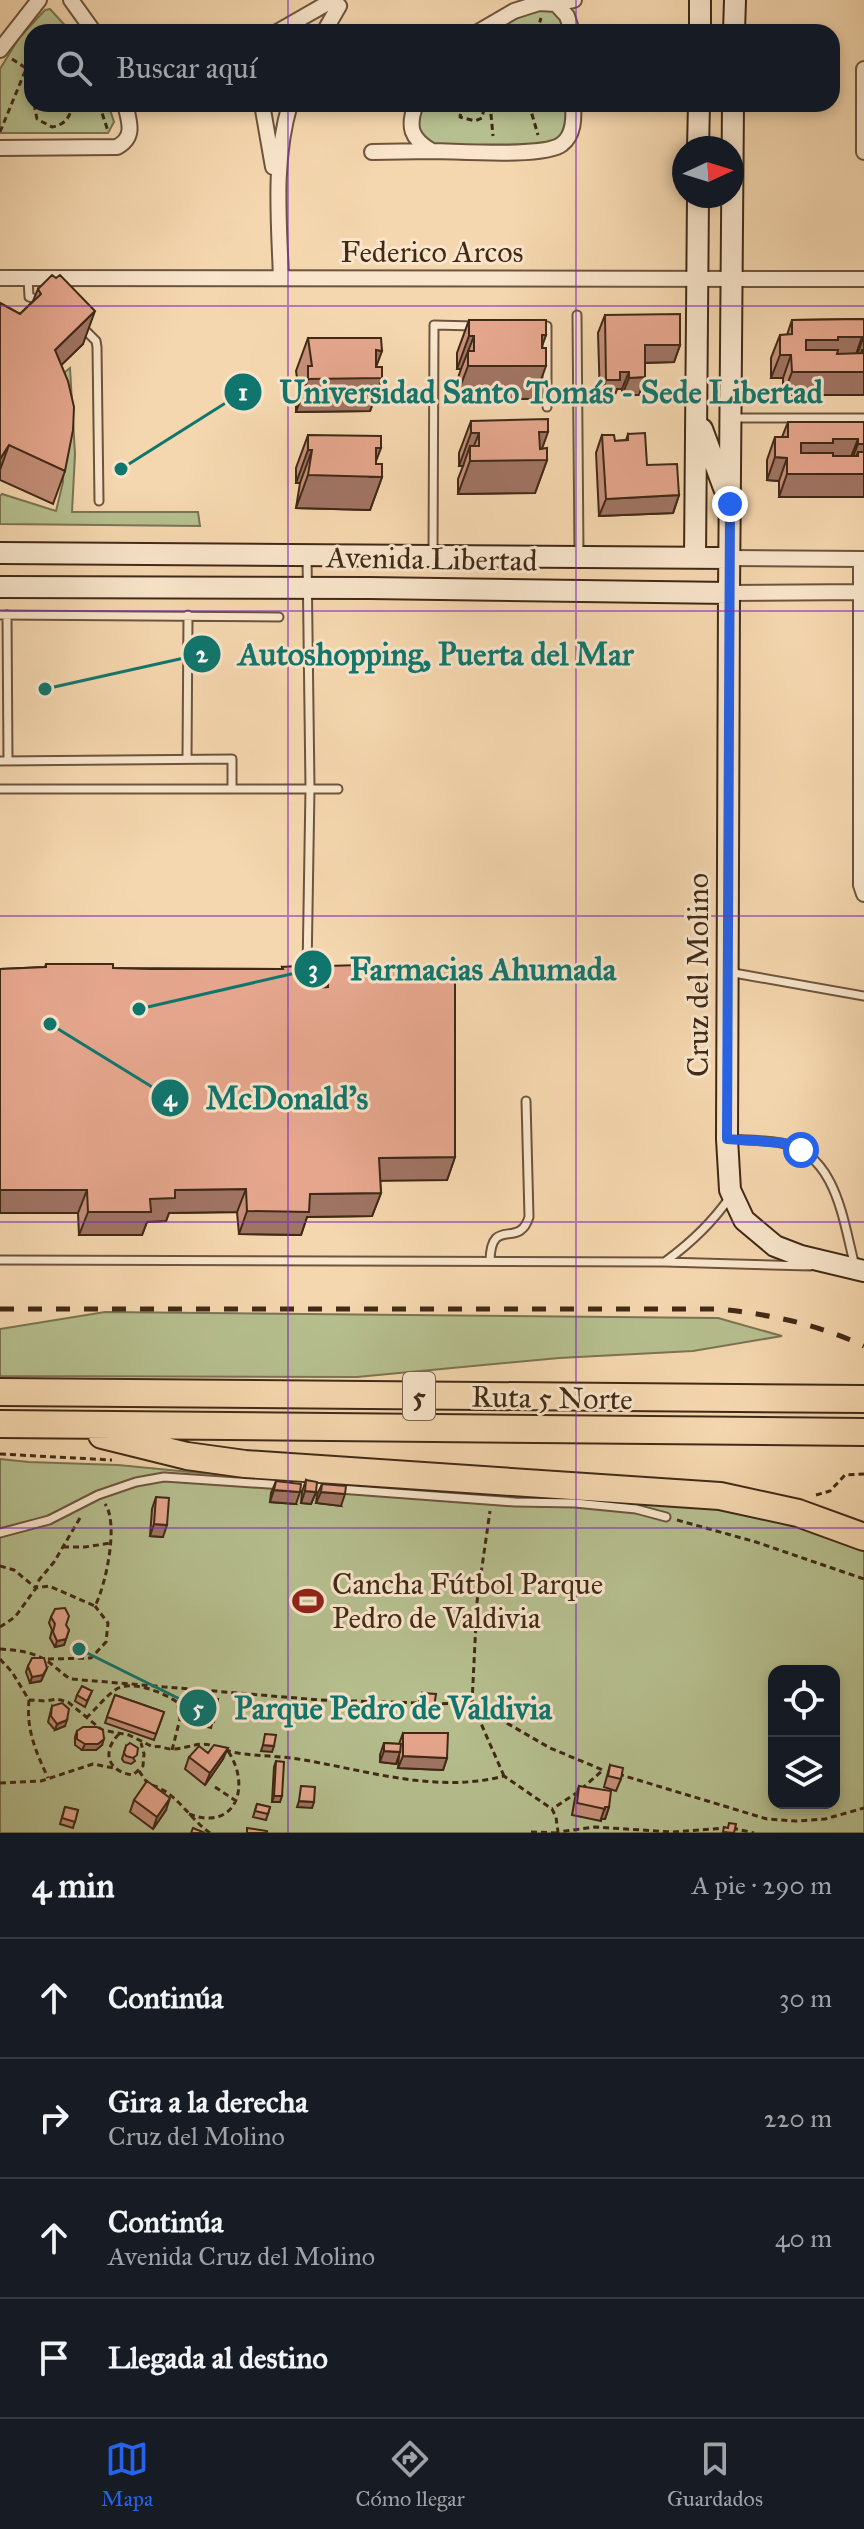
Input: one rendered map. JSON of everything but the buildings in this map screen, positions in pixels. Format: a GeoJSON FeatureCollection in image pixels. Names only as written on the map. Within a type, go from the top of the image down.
{"type":"FeatureCollection","features":[{"type":"Feature","properties":{"kind":"highway","name":"Ruta 5 Norte"},"geometry":{"type":"LineString","coordinates":[[0,1392],[851,1399]]}},
{"type":"Feature","properties":{"kind":"highway","name":"Ruta 5 Norte"},"geometry":{"type":"LineString","coordinates":[[0,1424],[855,1432]]}},
{"type":"Feature","properties":{"kind":"highway"},"geometry":{"type":"LineString","coordinates":[[65,1425],[187,1456],[245,1464],[720,1496],[798,1513],[864,1537]]}},
{"type":"Feature","properties":{"kind":"street"},"geometry":{"type":"LineString","coordinates":[[4,54],[39,0]]}},
{"type":"Feature","properties":{"kind":"street"},"geometry":{"type":"LineString","coordinates":[[71,0],[88,24]]}},
{"type":"Feature","properties":{"kind":"street"},"geometry":{"type":"LineString","coordinates":[[492,24],[514,11],[539,3],[556,4],[574,0]]}},
{"type":"Feature","properties":{"kind":"street"},"geometry":{"type":"LineString","coordinates":[[700,0],[700,24]]}},
{"type":"Feature","properties":{"kind":"street"},"geometry":{"type":"LineString","coordinates":[[734,24],[735,0]]}},
{"type":"Feature","properties":{"kind":"street"},"geometry":{"type":"LineString","coordinates":[[291,24],[335,2],[339,6],[338,11],[329,24]]}},
{"type":"Feature","properties":{"kind":"street"},"geometry":{"type":"LineString","coordinates":[[556,4],[567,16],[570,24]]}},
{"type":"Feature","properties":{"kind":"street"},"geometry":{"type":"LineString","coordinates":[[864,69],[864,152]]}},
{"type":"Feature","properties":{"kind":"street"},"geometry":{"type":"LineString","coordinates":[[0,148],[114,148],[122,145],[129,135],[127,112]]}},
{"type":"Feature","properties":{"kind":"street"},"geometry":{"type":"LineString","coordinates":[[263,112],[278,195]]}},
{"type":"Feature","properties":{"kind":"street"},"geometry":{"type":"LineString","coordinates":[[281,278],[278,195],[283,131],[288,112]]}},
{"type":"Feature","properties":{"kind":"street"},"geometry":{"type":"LineString","coordinates":[[414,112],[411,130],[418,143],[432,151]]}},
{"type":"Feature","properties":{"kind":"street"},"geometry":{"type":"LineString","coordinates":[[372,152],[542,152],[561,145],[571,133],[572,112]]}},
{"type":"Feature","properties":{"kind":"street"},"geometry":{"type":"LineString","coordinates":[[698,136],[699,112]]}},
{"type":"Feature","properties":{"kind":"street","name":"Cruz del Molino"},"geometry":{"type":"LineString","coordinates":[[731,1195],[727,1139],[733,112]]}},
{"type":"Feature","properties":{"kind":"street"},"geometry":{"type":"LineString","coordinates":[[695,557],[698,208]]}},
{"type":"Feature","properties":{"kind":"street","name":"Federico Arcos"},"geometry":{"type":"LineString","coordinates":[[0,278],[864,279]]}},
{"type":"Feature","properties":{"kind":"street"},"geometry":{"type":"LineString","coordinates":[[696,406],[703,437],[730,504]]}},
{"type":"Feature","properties":{"kind":"street","name":"Avenida Libertad"},"geometry":{"type":"LineString","coordinates":[[0,553],[863,559]]}},
{"type":"Feature","properties":{"kind":"street"},"geometry":{"type":"LineString","coordinates":[[863,559],[861,885],[864,894]]}},
{"type":"Feature","properties":{"kind":"street","name":"Avenida Libertad"},"geometry":{"type":"LineString","coordinates":[[0,587],[862,592]]}},
{"type":"Feature","properties":{"kind":"street"},"geometry":{"type":"LineString","coordinates":[[731,1195],[744,1220],[775,1246],[801,1256],[860,1269]]}},
{"type":"Feature","properties":{"kind":"lane"},"geometry":{"type":"LineString","coordinates":[[28,278],[29,297],[49,301]]}},
{"type":"Feature","properties":{"kind":"lane"},"geometry":{"type":"LineString","coordinates":[[577,315],[579,556]]}},
{"type":"Feature","properties":{"kind":"lane"},"geometry":{"type":"LineString","coordinates":[[73,318],[92,337],[97,347],[99,501]]}},
{"type":"Feature","properties":{"kind":"lane"},"geometry":{"type":"LineString","coordinates":[[433,555],[434,325],[491,326]]}},
{"type":"Feature","properties":{"kind":"lane"},"geometry":{"type":"LineString","coordinates":[[533,326],[547,326],[547,407]]}},
{"type":"Feature","properties":{"kind":"lane"},"geometry":{"type":"LineString","coordinates":[[731,418],[864,418]]}},
{"type":"Feature","properties":{"kind":"lane"},"geometry":{"type":"LineString","coordinates":[[294,974],[311,974],[307,555]]}},
{"type":"Feature","properties":{"kind":"lane"},"geometry":{"type":"LineString","coordinates":[[232,788],[232,759],[4,761],[3,615],[279,617]]}},
{"type":"Feature","properties":{"kind":"lane"},"geometry":{"type":"LineString","coordinates":[[187,759],[188,615]]}},
{"type":"Feature","properties":{"kind":"lane"},"geometry":{"type":"LineString","coordinates":[[0,789],[338,789]]}},
{"type":"Feature","properties":{"kind":"lane"},"geometry":{"type":"LineString","coordinates":[[728,972],[864,996]]}},
{"type":"Feature","properties":{"kind":"lane"},"geometry":{"type":"LineString","coordinates":[[490,1261],[494,1239],[500,1235],[518,1233],[526,1227],[529,1217],[526,1101]]}},
{"type":"Feature","properties":{"kind":"lane"},"geometry":{"type":"LineString","coordinates":[[0,1260],[665,1262],[860,1269],[825,1171],[801,1150],[784,1143],[727,1139]]}},
{"type":"Feature","properties":{"kind":"lane"},"geometry":{"type":"LineString","coordinates":[[665,1262],[713,1222],[731,1195]]}},
{"type":"Feature","properties":{"kind":"lane"},"geometry":{"type":"LineString","coordinates":[[0,1533],[49,1520],[98,1495],[136,1482],[164,1477],[620,1507],[666,1517]]}},
{"type":"Feature","properties":{"kind":"path"},"geometry":{"type":"LineString","coordinates":[[4,54],[24,68]]}},
{"type":"Feature","properties":{"kind":"path"},"geometry":{"type":"LineString","coordinates":[[0,133],[24,74]]}},
{"type":"Feature","properties":{"kind":"path"},"geometry":{"type":"LineString","coordinates":[[36,112],[37,119],[52,127],[63,124],[70,112]]}},
{"type":"Feature","properties":{"kind":"path"},"geometry":{"type":"LineString","coordinates":[[102,112],[114,148]]}},
{"type":"Feature","properties":{"kind":"path"},"geometry":{"type":"LineString","coordinates":[[461,112],[460,117],[475,121],[482,118],[484,112]]}},
{"type":"Feature","properties":{"kind":"path"},"geometry":{"type":"LineString","coordinates":[[488,112],[494,151]]}},
{"type":"Feature","properties":{"kind":"path"},"geometry":{"type":"LineString","coordinates":[[531,112],[542,152]]}},
{"type":"Feature","properties":{"kind":"path"},"geometry":{"type":"LineString","coordinates":[[812,1496],[830,1491],[845,1475],[864,1474]]}},
{"type":"Feature","properties":{"kind":"path"},"geometry":{"type":"LineString","coordinates":[[0,1627],[15,1617],[98,1495],[110,1511],[111,1543],[100,1598],[95,1606]]}},
{"type":"Feature","properties":{"kind":"path"},"geometry":{"type":"LineString","coordinates":[[492,1500],[477,1602],[472,1703],[504,1776],[552,1809],[558,1832]]}},
{"type":"Feature","properties":{"kind":"path"},"geometry":{"type":"LineString","coordinates":[[666,1517],[756,1542],[864,1579]]}},
{"type":"Feature","properties":{"kind":"path"},"geometry":{"type":"LineString","coordinates":[[63,1547],[111,1543]]}},
{"type":"Feature","properties":{"kind":"path"},"geometry":{"type":"LineString","coordinates":[[0,1566],[14,1570],[36,1588],[49,1586],[95,1606],[108,1623],[106,1642],[91,1658],[45,1660]]}},
{"type":"Feature","properties":{"kind":"path"},"geometry":{"type":"LineString","coordinates":[[0,1649],[19,1650],[45,1660],[66,1677],[82,1680],[320,1700],[447,1705],[472,1703],[550,1748],[603,1770],[552,1809]]}},
{"type":"Feature","properties":{"kind":"path"},"geometry":{"type":"LineString","coordinates":[[0,1659],[29,1700],[27,1715],[31,1741],[48,1778]]}},
{"type":"Feature","properties":{"kind":"path"},"geometry":{"type":"LineString","coordinates":[[86,1718],[116,1689],[133,1686],[167,1695],[177,1702],[180,1719],[172,1750]]}},
{"type":"Feature","properties":{"kind":"path"},"geometry":{"type":"LineString","coordinates":[[29,1700],[57,1699],[68,1702],[102,1730],[129,1735],[153,1747],[172,1750],[207,1743],[228,1751],[299,1759],[388,1778],[478,1783],[504,1776]]}},
{"type":"Feature","properties":{"kind":"path"},"geometry":{"type":"LineString","coordinates":[[114,1768],[109,1752],[111,1743],[119,1734]]}},
{"type":"Feature","properties":{"kind":"path"},"geometry":{"type":"LineString","coordinates":[[0,1783],[48,1778],[93,1764],[133,1775],[139,1771],[144,1754],[141,1743]]}},
{"type":"Feature","properties":{"kind":"path"},"geometry":{"type":"LineString","coordinates":[[189,1814],[210,1818],[223,1814],[233,1806],[239,1796],[240,1778],[228,1751]]}},
{"type":"Feature","properties":{"kind":"path"},"geometry":{"type":"LineString","coordinates":[[139,1771],[148,1784],[170,1794],[210,1833]]}},
{"type":"Feature","properties":{"kind":"path"},"geometry":{"type":"LineString","coordinates":[[618,1774],[767,1819],[825,1819],[864,1808]]}},
{"type":"Feature","properties":{"kind":"path"},"geometry":{"type":"LineString","coordinates":[[215,1787],[236,1801]]}},
{"type":"Feature","properties":{"kind":"path"},"geometry":{"type":"LineString","coordinates":[[531,1832],[595,1827],[702,1832],[718,1827],[754,1833]]}},
{"type":"Feature","properties":{"kind":"green space"},"geometry":{"type":"Polygon","coordinates":[[[540,7],[554,8],[565,24],[500,24],[540,7]]]}},
{"type":"Feature","properties":{"kind":"green space"},"geometry":{"type":"Polygon","coordinates":[[[50,9],[64,24],[32,24],[45,10],[50,9]]]}},
{"type":"Feature","properties":{"kind":"green space"},"geometry":{"type":"Polygon","coordinates":[[[24,33],[24,112],[111,112],[114,122],[108,133],[0,133],[0,69],[24,33]]]}},
{"type":"Feature","properties":{"kind":"green space"},"geometry":{"type":"Polygon","coordinates":[[[420,112],[568,112],[561,136],[541,147],[433,147],[416,129],[420,112]]]}},
{"type":"Feature","properties":{"kind":"green space"},"geometry":{"type":"Polygon","coordinates":[[[70,368],[75,454],[72,512],[198,512],[200,526],[0,524],[2,494],[56,511],[63,482],[64,449],[48,386],[70,368]]]}},
{"type":"Feature","properties":{"kind":"green space"},"geometry":{"type":"Polygon","coordinates":[[[105,1312],[718,1318],[782,1336],[693,1351],[559,1358],[357,1377],[0,1376],[0,1329],[105,1312]]]}},
{"type":"Feature","properties":{"kind":"green space"},"geometry":{"type":"Polygon","coordinates":[[[0,1459],[360,1481],[747,1510],[864,1545],[864,1833],[0,1833],[0,1459]]]}},
{"type":"Feature","properties":{"kind":"railway"},"geometry":{"type":"LineString","coordinates":[[0,1309],[718,1309],[792,1321],[864,1346]]}},
{"type":"Feature","properties":{"kind":"place","name":"Universidad Santo Tomás - Sede Libertad"},"geometry":{"type":"Point","coordinates":[121,469]}},
{"type":"Feature","properties":{"kind":"place","name":"Autoshopping, Puerta del Mar"},"geometry":{"type":"Point","coordinates":[45,689]}},
{"type":"Feature","properties":{"kind":"place","name":"Farmacias Ahumada"},"geometry":{"type":"Point","coordinates":[139,1009]}},
{"type":"Feature","properties":{"kind":"place","name":"McDonald's"},"geometry":{"type":"Point","coordinates":[50,1024]}},
{"type":"Feature","properties":{"kind":"place","name":"Cancha Fútbol Parque Pedro de Valdivia"},"geometry":{"type":"Point","coordinates":[308,1601]}},
{"type":"Feature","properties":{"kind":"place","name":"Parque Pedro de Valdivia"},"geometry":{"type":"Point","coordinates":[79,1649]}},
{"type":"Feature","properties":{"kind":"route"},"geometry":{"type":"LineString","coordinates":[[730,504],[727,1139],[784,1143],[801,1150]]}}]}
